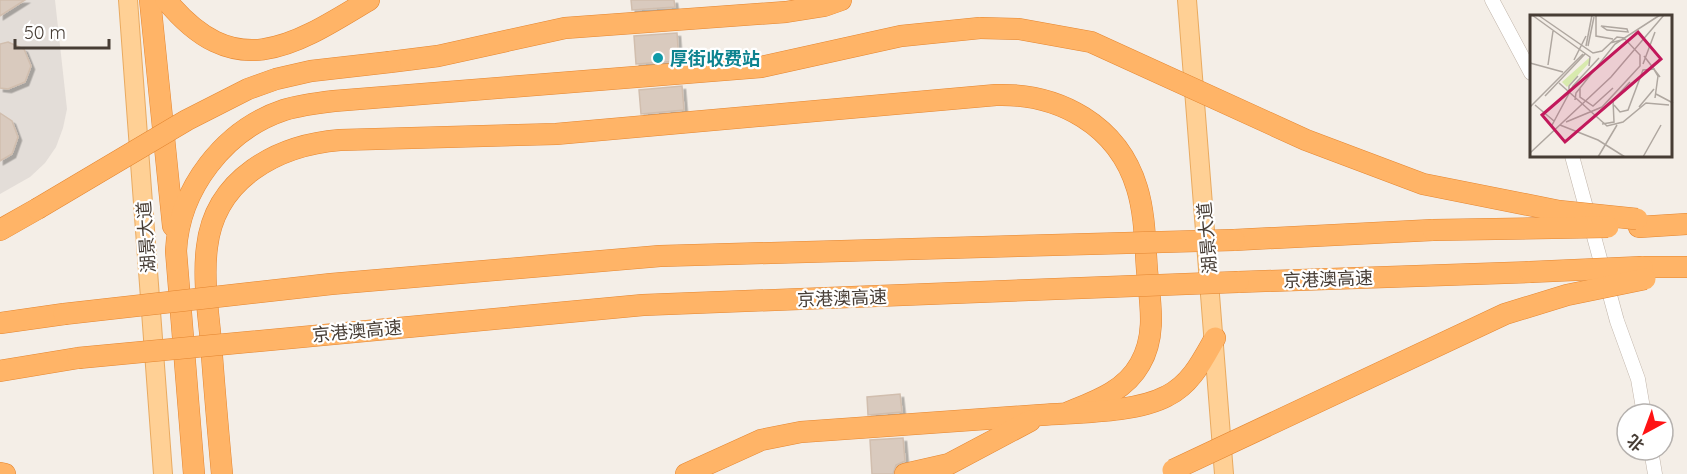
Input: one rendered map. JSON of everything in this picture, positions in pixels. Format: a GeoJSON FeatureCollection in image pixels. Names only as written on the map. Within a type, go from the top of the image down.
{"type":"FeatureCollection","features":[{"type":"Feature","properties":{"kind":"highway"},"geometry":{"type":"LineString","coordinates":[[150,0],[176,251],[194,474]]}},
{"type":"Feature","properties":{"kind":"highway"},"geometry":{"type":"LineString","coordinates":[[166,0],[196,31],[216,42],[249,51],[279,48],[369,0]]}},
{"type":"Feature","properties":{"kind":"highway"},"geometry":{"type":"LineString","coordinates":[[786,12],[810,0]]}},
{"type":"Feature","properties":{"kind":"highway"},"geometry":{"type":"LineString","coordinates":[[0,230],[187,120],[248,89],[276,78],[311,71],[438,56],[565,28],[786,12],[818,8],[841,0]]}},
{"type":"Feature","properties":{"kind":"highway"},"geometry":{"type":"LineString","coordinates":[[176,251],[177,228],[183,208],[201,173],[244,132],[282,111],[301,105],[761,67],[901,36],[980,28],[1019,29],[1091,42],[1296,136],[1423,184],[1559,211],[1638,223]]}},
{"type":"Feature","properties":{"kind":"highway"},"geometry":{"type":"LineString","coordinates":[[222,474],[206,280],[207,247],[213,219],[233,187],[265,160],[309,144],[340,140],[556,134],[996,95],[1026,95],[1056,102],[1092,122],[1119,152],[1130,169],[1141,208],[1151,308],[1148,347],[1130,378],[1116,390],[1061,413],[1005,432],[969,455],[949,464],[905,474]]}},
{"type":"Feature","properties":{"kind":"highway"},"geometry":{"type":"LineString","coordinates":[[0,323],[331,284],[660,256],[1234,240],[1638,223],[1680,224]]}},
{"type":"Feature","properties":{"kind":"highway","name":"京港澳高速"},"geometry":{"type":"LineString","coordinates":[[0,372],[78,358],[644,305],[1530,272],[1644,273],[1687,267]]}},
{"type":"Feature","properties":{"kind":"highway"},"geometry":{"type":"LineString","coordinates":[[1169,472],[1489,321],[1644,273],[1687,272]]}},
{"type":"Feature","properties":{"kind":"highway"},"geometry":{"type":"LineString","coordinates":[[686,474],[761,440],[801,432],[1061,413],[1127,406],[1164,398],[1179,389],[1192,377],[1215,338]]}},
{"type":"Feature","properties":{"kind":"highway"},"geometry":{"type":"LineString","coordinates":[[0,473],[5,474]]}},
{"type":"Feature","properties":{"kind":"main road","name":"湖景大道"},"geometry":{"type":"LineString","coordinates":[[128,0],[163,474]]}},
{"type":"Feature","properties":{"kind":"main road","name":"湖景大道"},"geometry":{"type":"LineString","coordinates":[[1187,0],[1215,338],[1222,455],[1214,474]]}},
{"type":"Feature","properties":{"kind":"main road"},"geometry":{"type":"LineString","coordinates":[[1222,455],[1224,474]]}},
{"type":"Feature","properties":{"kind":"street"},"geometry":{"type":"LineString","coordinates":[[1492,0],[1530,71]]}},
{"type":"Feature","properties":{"kind":"street"},"geometry":{"type":"LineString","coordinates":[[1573,158],[1617,321],[1638,379],[1642,402]]}},
{"type":"Feature","properties":{"kind":"shaded area"},"geometry":{"type":"Polygon","coordinates":[[[0,0],[55,0],[67,109],[56,147],[45,163],[30,177],[0,194],[0,0]]]}},
{"type":"Feature","properties":{"kind":"building"},"geometry":{"type":"Polygon","coordinates":[[[0,0],[25,0],[0,16],[0,0]]]}},
{"type":"Feature","properties":{"kind":"building"},"geometry":{"type":"Polygon","coordinates":[[[631,0],[674,0],[675,7],[632,10],[631,0]]]}},
{"type":"Feature","properties":{"kind":"building"},"geometry":{"type":"Polygon","coordinates":[[[677,33],[679,61],[636,64],[634,36],[677,33]]]}},
{"type":"Feature","properties":{"kind":"building"},"geometry":{"type":"Polygon","coordinates":[[[8,42],[24,49],[31,66],[25,82],[8,89],[0,88],[0,44],[8,42]]]}},
{"type":"Feature","properties":{"kind":"building"},"geometry":{"type":"Polygon","coordinates":[[[682,86],[684,110],[641,114],[639,90],[682,86]]]}},
{"type":"Feature","properties":{"kind":"building"},"geometry":{"type":"Polygon","coordinates":[[[0,113],[12,121],[18,137],[12,154],[0,161],[0,113]]]}},
{"type":"Feature","properties":{"kind":"building"},"geometry":{"type":"Polygon","coordinates":[[[900,394],[902,412],[868,415],[867,397],[900,394]]]}},
{"type":"Feature","properties":{"kind":"building"},"geometry":{"type":"Polygon","coordinates":[[[903,438],[905,461],[896,465],[893,474],[872,474],[870,440],[903,438]]]}},
{"type":"Feature","properties":{"kind":"place","name":"厚街收费站"},"geometry":{"type":"Point","coordinates":[658,58]}}]}
